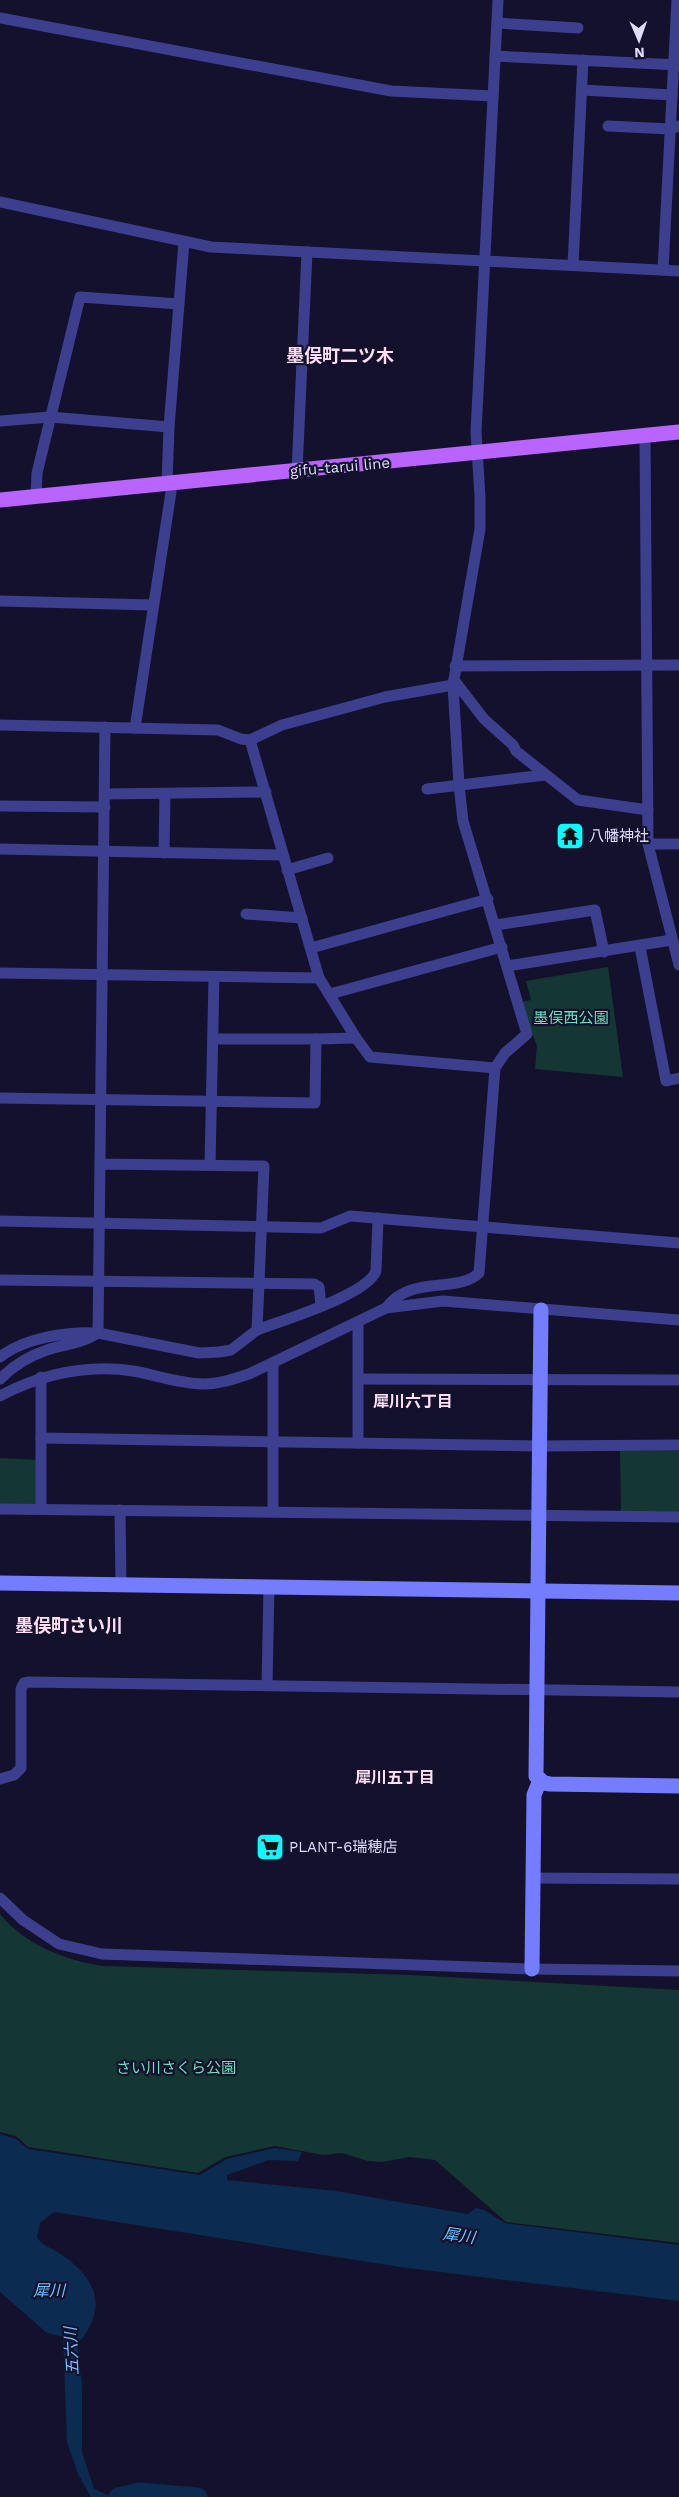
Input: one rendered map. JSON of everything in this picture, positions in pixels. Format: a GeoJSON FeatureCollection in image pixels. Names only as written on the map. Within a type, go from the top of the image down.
{"type":"FeatureCollection","features":[{"type":"Feature","properties":{"kind":"main road","name":"gifu-tarui line"},"geometry":{"type":"LineString","coordinates":[[0,500],[679,432]]}},
{"type":"Feature","properties":{"kind":"street"},"geometry":{"type":"LineString","coordinates":[[386,1308],[392,1299],[405,1291],[475,1277],[479,1273],[495,1068],[505,1053],[527,1034],[496,924],[463,821],[459,785],[454,682],[480,529],[476,432],[498,0]]}},
{"type":"Feature","properties":{"kind":"street"},"geometry":{"type":"LineString","coordinates":[[663,270],[667,184],[675,128],[672,95],[676,65],[677,0]]}},
{"type":"Feature","properties":{"kind":"street"},"geometry":{"type":"LineString","coordinates":[[0,18],[391,91],[493,96]]}},
{"type":"Feature","properties":{"kind":"street"},"geometry":{"type":"LineString","coordinates":[[497,23],[578,28]]}},
{"type":"Feature","properties":{"kind":"street"},"geometry":{"type":"LineString","coordinates":[[495,56],[676,65]]}},
{"type":"Feature","properties":{"kind":"street"},"geometry":{"type":"LineString","coordinates":[[573,265],[583,60]]}},
{"type":"Feature","properties":{"kind":"street"},"geometry":{"type":"LineString","coordinates":[[582,90],[672,95]]}},
{"type":"Feature","properties":{"kind":"street"},"geometry":{"type":"LineString","coordinates":[[608,126],[675,128]]}},
{"type":"Feature","properties":{"kind":"street"},"geometry":{"type":"LineString","coordinates":[[667,184],[679,184]]}},
{"type":"Feature","properties":{"kind":"street"},"geometry":{"type":"LineString","coordinates":[[0,202],[211,247],[679,271]]}},
{"type":"Feature","properties":{"kind":"street"},"geometry":{"type":"LineString","coordinates":[[135,728],[152,605],[169,508],[169,427],[184,242]]}},
{"type":"Feature","properties":{"kind":"street"},"geometry":{"type":"LineString","coordinates":[[296,471],[307,252]]}},
{"type":"Feature","properties":{"kind":"street"},"geometry":{"type":"LineString","coordinates":[[36,496],[37,473],[80,297],[179,304]]}},
{"type":"Feature","properties":{"kind":"street"},"geometry":{"type":"LineString","coordinates":[[0,421],[50,417],[169,427]]}},
{"type":"Feature","properties":{"kind":"street"},"geometry":{"type":"LineString","coordinates":[[645,435],[648,844],[679,965]]}},
{"type":"Feature","properties":{"kind":"street"},"geometry":{"type":"LineString","coordinates":[[0,601],[152,605]]}},
{"type":"Feature","properties":{"kind":"street"},"geometry":{"type":"LineString","coordinates":[[456,666],[679,665]]}},
{"type":"Feature","properties":{"kind":"street"},"geometry":{"type":"LineString","coordinates":[[454,682],[484,720],[513,746],[516,751],[578,800],[648,810]]}},
{"type":"Feature","properties":{"kind":"street"},"geometry":{"type":"LineString","coordinates":[[0,725],[218,730],[241,739],[250,740],[282,725],[385,697],[454,682]]}},
{"type":"Feature","properties":{"kind":"street"},"geometry":{"type":"LineString","coordinates":[[98,1333],[101,1224],[102,975],[106,727]]}},
{"type":"Feature","properties":{"kind":"street"},"geometry":{"type":"LineString","coordinates":[[250,740],[319,978],[370,1057],[495,1068]]}},
{"type":"Feature","properties":{"kind":"street"},"geometry":{"type":"LineString","coordinates":[[427,789],[545,775]]}},
{"type":"Feature","properties":{"kind":"street"},"geometry":{"type":"LineString","coordinates":[[105,794],[266,792]]}},
{"type":"Feature","properties":{"kind":"street"},"geometry":{"type":"LineString","coordinates":[[164,853],[165,794]]}},
{"type":"Feature","properties":{"kind":"street"},"geometry":{"type":"LineString","coordinates":[[0,806],[105,807]]}},
{"type":"Feature","properties":{"kind":"street"},"geometry":{"type":"LineString","coordinates":[[648,844],[679,844]]}},
{"type":"Feature","properties":{"kind":"street"},"geometry":{"type":"LineString","coordinates":[[0,849],[283,855]]}},
{"type":"Feature","properties":{"kind":"street"},"geometry":{"type":"LineString","coordinates":[[287,870],[328,858]]}},
{"type":"Feature","properties":{"kind":"street"},"geometry":{"type":"LineString","coordinates":[[311,948],[488,899]]}},
{"type":"Feature","properties":{"kind":"street"},"geometry":{"type":"LineString","coordinates":[[496,924],[595,910],[604,952]]}},
{"type":"Feature","properties":{"kind":"street"},"geometry":{"type":"LineString","coordinates":[[246,914],[302,918]]}},
{"type":"Feature","properties":{"kind":"street"},"geometry":{"type":"LineString","coordinates":[[507,966],[640,947],[672,940]]}},
{"type":"Feature","properties":{"kind":"street"},"geometry":{"type":"LineString","coordinates":[[330,994],[502,947]]}},
{"type":"Feature","properties":{"kind":"street"},"geometry":{"type":"LineString","coordinates":[[640,947],[666,1080],[679,1078]]}},
{"type":"Feature","properties":{"kind":"street"},"geometry":{"type":"LineString","coordinates":[[0,973],[319,978]]}},
{"type":"Feature","properties":{"kind":"street"},"geometry":{"type":"LineString","coordinates":[[210,1166],[214,977]]}},
{"type":"Feature","properties":{"kind":"street"},"geometry":{"type":"LineString","coordinates":[[214,1039],[356,1038]]}},
{"type":"Feature","properties":{"kind":"street"},"geometry":{"type":"LineString","coordinates":[[0,1098],[315,1103],[316,1039]]}},
{"type":"Feature","properties":{"kind":"street"},"geometry":{"type":"LineString","coordinates":[[101,1164],[264,1166],[263,1227],[257,1330]]}},
{"type":"Feature","properties":{"kind":"street"},"geometry":{"type":"LineString","coordinates":[[0,1221],[321,1228],[350,1216],[679,1242]]}},
{"type":"Feature","properties":{"kind":"street"},"geometry":{"type":"LineString","coordinates":[[0,1357],[44,1338],[77,1332],[98,1333],[199,1353],[231,1350],[257,1330],[348,1295],[373,1278],[376,1270],[378,1218]]}},
{"type":"Feature","properties":{"kind":"street"},"geometry":{"type":"LineString","coordinates":[[0,1280],[314,1284],[319,1288],[321,1306]]}},
{"type":"Feature","properties":{"kind":"street"},"geometry":{"type":"LineString","coordinates":[[0,1396],[41,1377],[67,1371],[98,1368],[132,1371],[204,1384],[226,1382],[273,1363],[386,1308],[443,1301],[679,1320]]}},
{"type":"Feature","properties":{"kind":"street"},"geometry":{"type":"LineString","coordinates":[[541,1310],[534,1768],[536,1776],[550,1784],[679,1786]]}},
{"type":"Feature","properties":{"kind":"street"},"geometry":{"type":"LineString","coordinates":[[358,1323],[358,1443]]}},
{"type":"Feature","properties":{"kind":"street"},"geometry":{"type":"LineString","coordinates":[[0,1379],[23,1361],[47,1350],[84,1342],[98,1333]]}},
{"type":"Feature","properties":{"kind":"street"},"geometry":{"type":"LineString","coordinates":[[273,1363],[273,1512]]}},
{"type":"Feature","properties":{"kind":"street"},"geometry":{"type":"LineString","coordinates":[[41,1377],[41,1509]]}},
{"type":"Feature","properties":{"kind":"street"},"geometry":{"type":"LineString","coordinates":[[359,1378],[679,1380]]}},
{"type":"Feature","properties":{"kind":"street"},"geometry":{"type":"LineString","coordinates":[[41,1438],[540,1446],[679,1445]]}},
{"type":"Feature","properties":{"kind":"street"},"geometry":{"type":"LineString","coordinates":[[0,1509],[539,1517],[679,1517]]}},
{"type":"Feature","properties":{"kind":"street"},"geometry":{"type":"LineString","coordinates":[[120,1510],[121,1585]]}},
{"type":"Feature","properties":{"kind":"street"},"geometry":{"type":"LineString","coordinates":[[0,1583],[679,1594]]}},
{"type":"Feature","properties":{"kind":"street"},"geometry":{"type":"LineString","coordinates":[[268,1685],[269,1587]]}},
{"type":"Feature","properties":{"kind":"street"},"geometry":{"type":"LineString","coordinates":[[0,1779],[14,1775],[21,1768],[22,1689],[24,1684],[29,1682],[679,1692]]}},
{"type":"Feature","properties":{"kind":"street"},"geometry":{"type":"LineString","coordinates":[[532,1969],[534,1795],[540,1780]]}},
{"type":"Feature","properties":{"kind":"street"},"geometry":{"type":"LineString","coordinates":[[532,1878],[679,1879]]}},
{"type":"Feature","properties":{"kind":"street"},"geometry":{"type":"LineString","coordinates":[[0,1898],[23,1920],[59,1944],[102,1954],[532,1969],[679,1971]]}},
{"type":"Feature","properties":{"kind":"green space","name":"墨俣西公園"},"geometry":{"type":"Polygon","coordinates":[[[608,967],[623,1077],[535,1069],[537,1046],[521,1002],[531,1000],[526,981],[608,967]]]}},
{"type":"Feature","properties":{"kind":"green space"},"geometry":{"type":"Polygon","coordinates":[[[620,1451],[679,1451],[679,1513],[621,1513],[620,1451]]]}},
{"type":"Feature","properties":{"kind":"green space"},"geometry":{"type":"Polygon","coordinates":[[[0,1458],[37,1460],[36,1505],[0,1505],[0,1458]]]}},
{"type":"Feature","properties":{"kind":"green space","name":"さい川さくら公園"},"geometry":{"type":"Polygon","coordinates":[[[0,1914],[21,1934],[47,1949],[74,1960],[103,1966],[410,1975],[679,1990],[679,2243],[506,2222],[435,2160],[410,2157],[382,2162],[368,2161],[342,2153],[323,2155],[275,2146],[225,2157],[198,2173],[28,2147],[16,2136],[0,2132],[0,1914]]]}},
{"type":"Feature","properties":{"kind":"water","name":"犀川"},"geometry":{"type":"Polygon","coordinates":[[[0,2134],[16,2139],[28,2149],[200,2175],[227,2159],[275,2148],[302,2152],[298,2161],[269,2160],[227,2175],[227,2180],[336,2191],[468,2214],[476,2208],[484,2210],[505,2223],[679,2245],[679,2301],[400,2267],[54,2212],[40,2223],[37,2238],[81,2271],[89,2281],[96,2303],[90,2327],[81,2340],[77,2340],[82,2386],[82,2452],[94,2489],[113,2497],[91,2497],[78,2474],[67,2442],[63,2337],[47,2333],[0,2292],[0,2134]]]}},
{"type":"Feature","properties":{"kind":"waterway","name":"五六川"},"geometry":{"type":"LineString","coordinates":[[118,2497],[140,2492],[198,2497]]}},
{"type":"Feature","properties":{"kind":"place","name":"八幡神社"},"geometry":{"type":"Point","coordinates":[570,836]}},
{"type":"Feature","properties":{"kind":"place","name":"PLANT-6瑞穂店"},"geometry":{"type":"Point","coordinates":[270,1847]}},
{"type":"Feature","properties":{"kind":"district","name":"墨俣町二ツ木"},"geometry":{"type":"Point","coordinates":[340,356]}},
{"type":"Feature","properties":{"kind":"district","name":"犀川六丁目"},"geometry":{"type":"Point","coordinates":[413,1401]}},
{"type":"Feature","properties":{"kind":"district","name":"墨俣町さい川"},"geometry":{"type":"Point","coordinates":[69,1626]}},
{"type":"Feature","properties":{"kind":"district","name":"犀川五丁目"},"geometry":{"type":"Point","coordinates":[395,1777]}}]}
